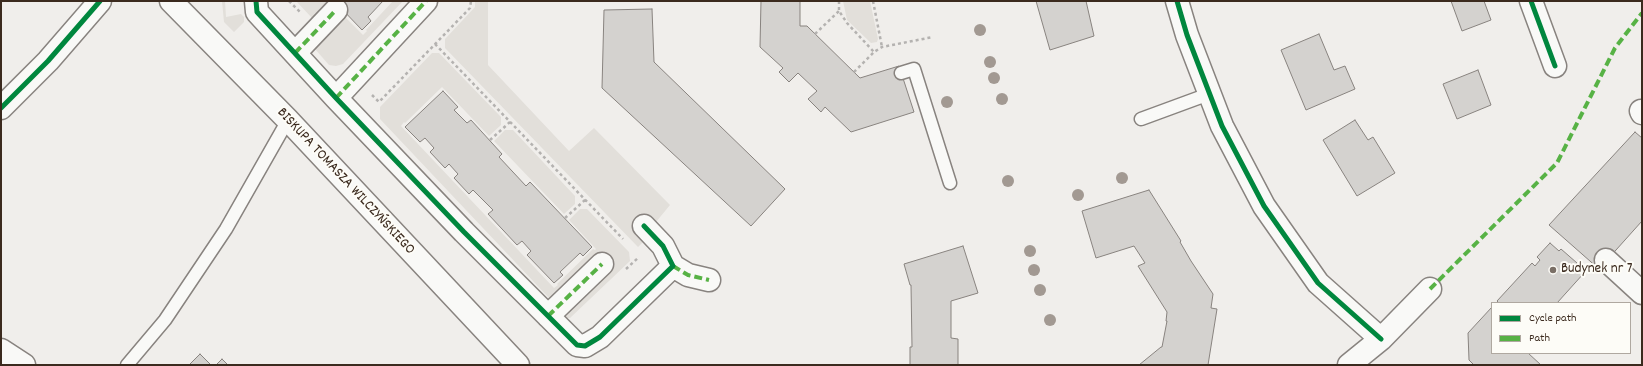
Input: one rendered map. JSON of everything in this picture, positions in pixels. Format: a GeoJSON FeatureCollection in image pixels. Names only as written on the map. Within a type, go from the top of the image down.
{"type":"FeatureCollection","features":[{"type":"Feature","properties":{"kind":"street"},"geometry":{"type":"LineString","coordinates":[[1,108],[48,62],[100,1]]}},
{"type":"Feature","properties":{"kind":"street","name":"BISKUPA TOMASZA WILCZYŃSKIEGO"},"geometry":{"type":"LineString","coordinates":[[171,1],[288,120],[518,365]]}},
{"type":"Feature","properties":{"kind":"street"},"geometry":{"type":"LineString","coordinates":[[256,1],[257,12],[336,98],[464,232],[577,345],[585,346],[600,337],[673,266]]}},
{"type":"Feature","properties":{"kind":"street"},"geometry":{"type":"LineString","coordinates":[[336,98],[426,1]]}},
{"type":"Feature","properties":{"kind":"street"},"geometry":{"type":"LineString","coordinates":[[1177,1],[1208,94],[1222,126],[1264,206],[1318,284],[1381,338]]}},
{"type":"Feature","properties":{"kind":"street"},"geometry":{"type":"LineString","coordinates":[[1532,1],[1555,66]]}},
{"type":"Feature","properties":{"kind":"street"},"geometry":{"type":"LineString","coordinates":[[295,53],[336,10]]}},
{"type":"Feature","properties":{"kind":"street"},"geometry":{"type":"LineString","coordinates":[[651,233],[663,246],[673,266],[688,275],[709,280]]}},
{"type":"Feature","properties":{"kind":"street"},"geometry":{"type":"LineString","coordinates":[[1606,260],[1642,293]]}},
{"type":"Feature","properties":{"kind":"street"},"geometry":{"type":"LineString","coordinates":[[548,316],[602,264]]}},
{"type":"Feature","properties":{"kind":"street"},"geometry":{"type":"LineString","coordinates":[[1349,365],[1381,338],[1430,289]]}},
{"type":"Feature","properties":{"kind":"street"},"geometry":{"type":"LineString","coordinates":[[1,350],[24,365]]}},
{"type":"Feature","properties":{"kind":"lane"},"geometry":{"type":"LineString","coordinates":[[901,73],[914,69],[950,182]]}},
{"type":"Feature","properties":{"kind":"lane"},"geometry":{"type":"LineString","coordinates":[[1141,119],[1208,94]]}},
{"type":"Feature","properties":{"kind":"lane"},"geometry":{"type":"LineString","coordinates":[[127,365],[165,320],[226,229],[288,120]]}},
{"type":"Feature","properties":{"kind":"path"},"geometry":{"type":"LineString","coordinates":[[376,106],[470,8],[471,1]]}},
{"type":"Feature","properties":{"kind":"path"},"geometry":{"type":"LineString","coordinates":[[839,1],[839,11],[847,23],[874,52]]}},
{"type":"Feature","properties":{"kind":"path"},"geometry":{"type":"LineString","coordinates":[[873,1],[882,47]]}},
{"type":"Feature","properties":{"kind":"path"},"geometry":{"type":"LineString","coordinates":[[815,34],[839,11]]}},
{"type":"Feature","properties":{"kind":"path"},"geometry":{"type":"LineString","coordinates":[[854,72],[874,52],[882,47],[933,37]]}},
{"type":"Feature","properties":{"kind":"path"},"geometry":{"type":"LineString","coordinates":[[435,44],[623,240]]}},
{"type":"Feature","properties":{"kind":"path"},"geometry":{"type":"LineString","coordinates":[[368,91],[379,102]]}},
{"type":"Feature","properties":{"kind":"path"},"geometry":{"type":"LineString","coordinates":[[490,140],[510,122]]}},
{"type":"Feature","properties":{"kind":"path"},"geometry":{"type":"LineString","coordinates":[[565,218],[584,200]]}},
{"type":"Feature","properties":{"kind":"path"},"geometry":{"type":"LineString","coordinates":[[623,272],[639,257],[651,233]]}},
{"type":"Feature","properties":{"kind":"path"},"geometry":{"type":"LineString","coordinates":[[634,251],[639,257]]}},
{"type":"Feature","properties":{"kind":"shaded area"},"geometry":{"type":"Polygon","coordinates":[[[222,1],[225,1],[226,17],[241,14],[244,17],[244,22],[234,32],[224,22],[222,1]]]}},
{"type":"Feature","properties":{"kind":"shaded area"},"geometry":{"type":"Polygon","coordinates":[[[296,1],[328,1],[312,18],[296,1]]]}},
{"type":"Feature","properties":{"kind":"shaded area"},"geometry":{"type":"Polygon","coordinates":[[[393,1],[403,1],[343,64],[336,66],[329,65],[315,49],[346,18],[363,35],[393,1]]]}},
{"type":"Feature","properties":{"kind":"shaded area"},"geometry":{"type":"Polygon","coordinates":[[[475,1],[488,1],[488,65],[569,151],[594,128],[670,205],[656,222],[647,214],[635,226],[647,238],[638,247],[445,48],[445,39],[475,7],[475,1]]]}},
{"type":"Feature","properties":{"kind":"shaded area"},"geometry":{"type":"Polygon","coordinates":[[[843,1],[870,1],[878,39],[877,42],[871,43],[847,20],[843,1]]]}},
{"type":"Feature","properties":{"kind":"shaded area"},"geometry":{"type":"Polygon","coordinates":[[[432,53],[439,53],[501,117],[501,125],[489,136],[442,87],[401,126],[554,288],[593,249],[596,249],[569,220],[580,209],[587,209],[629,252],[630,261],[570,318],[567,318],[565,315],[613,269],[597,254],[550,299],[380,119],[380,107],[432,53]]]}},
{"type":"Feature","properties":{"kind":"shaded area"},"geometry":{"type":"Polygon","coordinates":[[[505,130],[513,130],[575,196],[575,204],[564,214],[494,141],[505,130]]]}},
{"type":"Feature","properties":{"kind":"building"},"geometry":{"type":"Polygon","coordinates":[[[340,1],[383,1],[368,17],[371,21],[362,30],[339,6],[340,1]]]}},
{"type":"Feature","properties":{"kind":"building"},"geometry":{"type":"Polygon","coordinates":[[[761,1],[800,1],[800,26],[807,26],[860,78],[899,66],[914,112],[851,132],[825,107],[821,112],[808,99],[817,91],[798,73],[789,82],[779,72],[783,68],[760,47],[761,1]]]}},
{"type":"Feature","properties":{"kind":"building"},"geometry":{"type":"Polygon","coordinates":[[[1036,1],[1086,1],[1094,36],[1050,50],[1036,1]]]}},
{"type":"Feature","properties":{"kind":"building"},"geometry":{"type":"Polygon","coordinates":[[[1451,1],[1484,1],[1491,20],[1462,31],[1451,1]]]}},
{"type":"Feature","properties":{"kind":"building"},"geometry":{"type":"Polygon","coordinates":[[[652,9],[654,62],[785,189],[751,226],[602,88],[604,10],[652,9]]]}},
{"type":"Feature","properties":{"kind":"building"},"geometry":{"type":"Polygon","coordinates":[[[1319,34],[1334,70],[1345,66],[1355,89],[1306,110],[1281,50],[1319,34]]]}},
{"type":"Feature","properties":{"kind":"building"},"geometry":{"type":"Polygon","coordinates":[[[1478,70],[1491,105],[1457,119],[1443,84],[1478,70]]]}},
{"type":"Feature","properties":{"kind":"building"},"geometry":{"type":"Polygon","coordinates":[[[443,91],[458,107],[454,110],[467,123],[471,120],[502,154],[499,157],[526,186],[530,182],[592,247],[583,256],[580,253],[560,272],[563,275],[554,283],[527,255],[531,251],[522,241],[517,245],[488,214],[493,210],[473,190],[469,194],[454,178],[458,174],[449,164],[445,168],[430,152],[434,148],[425,138],[420,142],[405,127],[443,91]]]}},
{"type":"Feature","properties":{"kind":"building"},"geometry":{"type":"Polygon","coordinates":[[[1355,120],[1368,140],[1373,137],[1395,173],[1357,196],[1323,140],[1355,120]]]}},
{"type":"Feature","properties":{"kind":"building"},"geometry":{"type":"Polygon","coordinates":[[[1635,132],[1642,138],[1642,221],[1599,269],[1549,225],[1635,132]]]}},
{"type":"Feature","properties":{"kind":"building"},"geometry":{"type":"Polygon","coordinates":[[[1149,190],[1181,241],[1180,242],[1191,261],[1213,294],[1211,308],[1217,309],[1208,365],[1139,365],[1162,347],[1167,321],[1167,312],[1138,266],[1145,263],[1134,246],[1096,258],[1082,211],[1149,190]]]}},
{"type":"Feature","properties":{"kind":"building","name":"Budynek nr 7"},"geometry":{"type":"Polygon","coordinates":[[[1550,243],[1559,251],[1561,249],[1577,263],[1575,265],[1584,273],[1558,302],[1498,302],[1497,301],[1532,263],[1535,266],[1540,260],[1537,257],[1550,243]]]}},
{"type":"Feature","properties":{"kind":"building"},"geometry":{"type":"Polygon","coordinates":[[[963,246],[978,293],[951,301],[951,338],[958,339],[958,365],[910,365],[910,347],[912,347],[911,285],[904,264],[963,246]]]}},
{"type":"Feature","properties":{"kind":"building"},"geometry":{"type":"Polygon","coordinates":[[[1491,308],[1491,354],[1529,354],[1541,365],[1474,365],[1469,360],[1468,333],[1491,308]]]}},
{"type":"Feature","properties":{"kind":"building"},"geometry":{"type":"Polygon","coordinates":[[[200,354],[211,365],[189,365],[200,354]]]}},
{"type":"Feature","properties":{"kind":"building"},"geometry":{"type":"Polygon","coordinates":[[[222,359],[228,365],[216,365],[222,359]]]}},
{"type":"Feature","properties":{"kind":"marked path"},"geometry":{"type":"LineString","coordinates":[[336,98],[426,1]]}},
{"type":"Feature","properties":{"kind":"marked path"},"geometry":{"type":"LineString","coordinates":[[295,53],[336,10]]}},
{"type":"Feature","properties":{"kind":"marked path"},"geometry":{"type":"LineString","coordinates":[[1430,289],[1557,163],[1615,48],[1642,13]]}},
{"type":"Feature","properties":{"kind":"marked path"},"geometry":{"type":"LineString","coordinates":[[548,316],[602,264]]}},
{"type":"Feature","properties":{"kind":"marked path"},"geometry":{"type":"LineString","coordinates":[[673,266],[688,275],[709,280]]}},
{"type":"Feature","properties":{"kind":"cycle path"},"geometry":{"type":"LineString","coordinates":[[1,108],[48,61],[100,1]]}},
{"type":"Feature","properties":{"kind":"cycle path"},"geometry":{"type":"LineString","coordinates":[[256,1],[257,12],[336,98],[464,232],[577,345],[585,346],[600,337],[673,266],[663,246],[644,226]]}},
{"type":"Feature","properties":{"kind":"cycle path"},"geometry":{"type":"LineString","coordinates":[[1177,1],[1187,35],[1222,126],[1264,206],[1318,283],[1381,339]]}},
{"type":"Feature","properties":{"kind":"cycle path"},"geometry":{"type":"LineString","coordinates":[[1531,1],[1555,66]]}},
{"type":"Feature","properties":{"kind":"place","name":"Budynek nr 7"},"geometry":{"type":"Point","coordinates":[1553,270]}}]}
